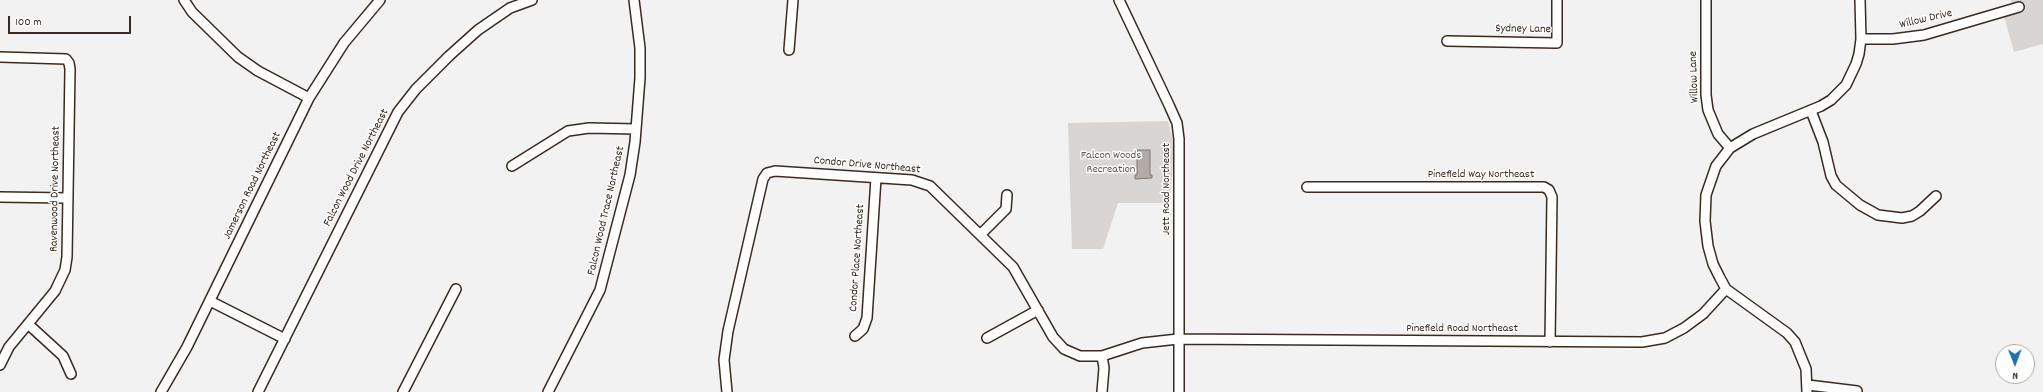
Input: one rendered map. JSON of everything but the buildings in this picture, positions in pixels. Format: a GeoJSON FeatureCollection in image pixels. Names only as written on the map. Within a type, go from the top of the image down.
{"type":"FeatureCollection","features":[{"type":"Feature","properties":{"kind":"street"},"geometry":{"type":"LineString","coordinates":[[184,0],[192,12],[238,57],[258,71],[309,98]]}},
{"type":"Feature","properties":{"kind":"street","name":"Jamerson Road Northeast"},"geometry":{"type":"LineString","coordinates":[[162,392],[210,301],[309,98],[344,43],[380,0]]}},
{"type":"Feature","properties":{"kind":"street","name":"Falcon Wood Drive Northeast"},"geometry":{"type":"LineString","coordinates":[[258,392],[398,112],[416,89],[478,30],[510,8],[532,0]]}},
{"type":"Feature","properties":{"kind":"street","name":"Falcon Wood Trace Northeast"},"geometry":{"type":"LineString","coordinates":[[548,392],[600,290],[630,175],[636,129],[640,48],[634,0]]}},
{"type":"Feature","properties":{"kind":"street"},"geometry":{"type":"LineString","coordinates":[[789,50],[793,0]]}},
{"type":"Feature","properties":{"kind":"street","name":"Jett Road Northeast"},"geometry":{"type":"LineString","coordinates":[[1119,0],[1170,105],[1177,123],[1180,139],[1178,339],[1179,392]]}},
{"type":"Feature","properties":{"kind":"street","name":"Sydney Lane"},"geometry":{"type":"LineString","coordinates":[[1447,41],[1557,43],[1557,0]]}},
{"type":"Feature","properties":{"kind":"street","name":"Willow Lane"},"geometry":{"type":"LineString","coordinates":[[1706,0],[1706,96],[1708,110],[1718,134],[1730,148]]}},
{"type":"Feature","properties":{"kind":"street"},"geometry":{"type":"LineString","coordinates":[[1857,391],[1807,388],[1803,359],[1795,342],[1787,333],[1726,289],[1710,255],[1706,236],[1705,204],[1711,176],[1716,166],[1730,148],[1753,134],[1811,111],[1831,100],[1846,85],[1856,64],[1861,39],[1860,0]]}},
{"type":"Feature","properties":{"kind":"street","name":"Willow Drive"},"geometry":{"type":"LineString","coordinates":[[1861,39],[1893,39],[1924,34],[2019,7]]}},
{"type":"Feature","properties":{"kind":"street","name":"Ravenwood Drive Northeast"},"geometry":{"type":"LineString","coordinates":[[0,57],[60,58],[66,59],[69,64],[67,257],[65,270],[55,291],[9,347],[0,365]]}},
{"type":"Feature","properties":{"kind":"street"},"geometry":{"type":"LineString","coordinates":[[1811,111],[1823,142],[1831,176],[1836,185],[1860,205],[1878,214],[1902,218],[1912,216],[1920,211],[1936,196]]}},
{"type":"Feature","properties":{"kind":"street"},"geometry":{"type":"LineString","coordinates":[[512,166],[568,131],[589,128],[636,129]]}},
{"type":"Feature","properties":{"kind":"street","name":"Condor Drive Northeast"},"geometry":{"type":"LineString","coordinates":[[727,392],[724,367],[725,346],[763,179],[766,174],[783,171],[912,180],[930,186],[981,234],[1013,267],[1053,337],[1064,349],[1080,356],[1102,356],[1142,343],[1178,339]]}},
{"type":"Feature","properties":{"kind":"street","name":"Condor Place Northeast"},"geometry":{"type":"LineString","coordinates":[[855,336],[863,329],[867,318],[876,178]]}},
{"type":"Feature","properties":{"kind":"street","name":"Pinefield Way Northeast"},"geometry":{"type":"LineString","coordinates":[[1307,187],[1544,187],[1550,190],[1552,202],[1550,342]]}},
{"type":"Feature","properties":{"kind":"street"},"geometry":{"type":"LineString","coordinates":[[981,234],[1006,209],[1007,195]]}},
{"type":"Feature","properties":{"kind":"street"},"geometry":{"type":"LineString","coordinates":[[0,197],[68,198]]}},
{"type":"Feature","properties":{"kind":"street"},"geometry":{"type":"LineString","coordinates":[[403,392],[456,289]]}},
{"type":"Feature","properties":{"kind":"street","name":"Pinefield Road Northeast"},"geometry":{"type":"LineString","coordinates":[[1178,339],[1642,342],[1665,338],[1694,322],[1726,289]]}},
{"type":"Feature","properties":{"kind":"street"},"geometry":{"type":"LineString","coordinates":[[210,301],[285,339]]}},
{"type":"Feature","properties":{"kind":"street"},"geometry":{"type":"LineString","coordinates":[[987,338],[1038,310]]}},
{"type":"Feature","properties":{"kind":"street"},"geometry":{"type":"LineString","coordinates":[[28,324],[63,356],[71,374]]}},
{"type":"Feature","properties":{"kind":"street"},"geometry":{"type":"LineString","coordinates":[[1102,356],[1104,368],[1102,392]]}},
{"type":"Feature","properties":{"kind":"green space"},"geometry":{"type":"Polygon","coordinates":[[[2011,0],[2043,0],[2043,44],[2014,52],[2004,16],[2014,13],[2011,0]]]}},
{"type":"Feature","properties":{"kind":"green space","name":"Falcon Woods Recreation"},"geometry":{"type":"Polygon","coordinates":[[[1168,121],[1174,144],[1170,203],[1118,203],[1103,249],[1072,249],[1068,123],[1168,121]]]}},
{"type":"Feature","properties":{"kind":"shaded area"},"geometry":{"type":"Polygon","coordinates":[[[1137,150],[1150,150],[1150,175],[1152,175],[1152,178],[1135,179],[1135,175],[1137,175],[1137,150]]]}}]}
